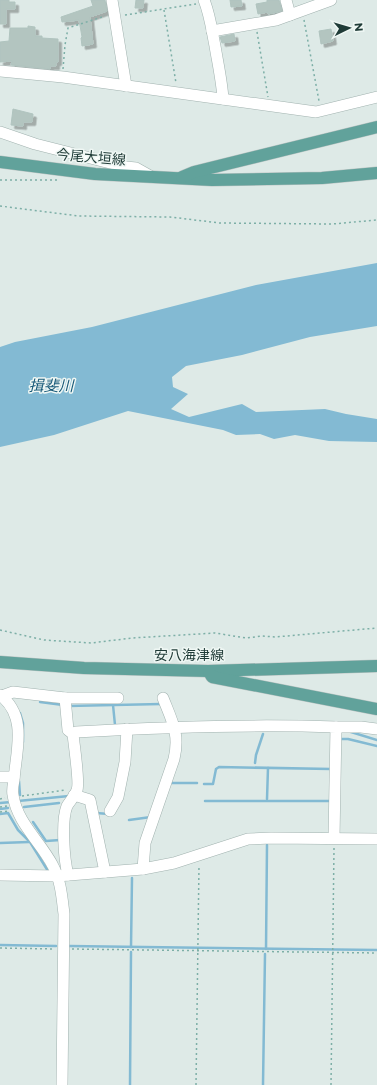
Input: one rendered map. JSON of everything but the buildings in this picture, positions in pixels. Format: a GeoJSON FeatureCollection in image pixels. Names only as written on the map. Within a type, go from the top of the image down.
{"type":"FeatureCollection","features":[{"type":"Feature","properties":{"kind":"main road"},"geometry":{"type":"LineString","coordinates":[[180,179],[194,172],[377,127]]}},
{"type":"Feature","properties":{"kind":"main road","name":"今尾大垣線"},"geometry":{"type":"LineString","coordinates":[[0,162],[95,174],[212,180],[322,178],[377,173]]}},
{"type":"Feature","properties":{"kind":"main road","name":"安八海津線"},"geometry":{"type":"LineString","coordinates":[[0,662],[84,668],[208,671],[377,666]]}},
{"type":"Feature","properties":{"kind":"main road"},"geometry":{"type":"LineString","coordinates":[[208,671],[212,677],[377,709]]}},
{"type":"Feature","properties":{"kind":"street"},"geometry":{"type":"LineString","coordinates":[[112,0],[126,86]]}},
{"type":"Feature","properties":{"kind":"street"},"geometry":{"type":"LineString","coordinates":[[286,0],[290,15]]}},
{"type":"Feature","properties":{"kind":"street"},"geometry":{"type":"LineString","coordinates":[[212,31],[276,20],[331,0]]}},
{"type":"Feature","properties":{"kind":"street"},"geometry":{"type":"LineString","coordinates":[[205,1],[208,8],[223,89],[223,100]]}},
{"type":"Feature","properties":{"kind":"street"},"geometry":{"type":"LineString","coordinates":[[0,71],[63,77],[316,112],[377,97]]}},
{"type":"Feature","properties":{"kind":"street"},"geometry":{"type":"LineString","coordinates":[[0,132],[34,144],[126,167],[136,168],[152,177]]}},
{"type":"Feature","properties":{"kind":"street"},"geometry":{"type":"LineString","coordinates":[[63,875],[50,861],[16,808],[13,797],[19,737],[18,722],[12,708],[1,695],[13,692],[65,698],[118,698]]}},
{"type":"Feature","properties":{"kind":"street"},"geometry":{"type":"LineString","coordinates":[[62,1085],[64,914],[61,894],[65,861],[64,827],[67,808],[76,792],[73,734],[68,730],[65,698]]}},
{"type":"Feature","properties":{"kind":"street"},"geometry":{"type":"LineString","coordinates":[[143,869],[145,844],[174,760],[177,745],[175,728],[163,698]]}},
{"type":"Feature","properties":{"kind":"street"},"geometry":{"type":"LineString","coordinates":[[73,734],[76,732],[127,729],[228,726],[361,727],[377,729]]}},
{"type":"Feature","properties":{"kind":"street"},"geometry":{"type":"LineString","coordinates":[[334,838],[336,728]]}},
{"type":"Feature","properties":{"kind":"street"},"geometry":{"type":"LineString","coordinates":[[110,811],[118,797],[125,762],[127,729]]}},
{"type":"Feature","properties":{"kind":"street"},"geometry":{"type":"LineString","coordinates":[[0,777],[14,777]]}},
{"type":"Feature","properties":{"kind":"street"},"geometry":{"type":"LineString","coordinates":[[76,792],[90,800],[105,872]]}},
{"type":"Feature","properties":{"kind":"street"},"geometry":{"type":"LineString","coordinates":[[0,875],[63,875],[143,869],[174,863],[248,839],[377,839]]}},
{"type":"Feature","properties":{"kind":"path"},"geometry":{"type":"LineString","coordinates":[[63,77],[65,45],[68,28],[114,15],[164,10],[205,1]]}},
{"type":"Feature","properties":{"kind":"path"},"geometry":{"type":"LineString","coordinates":[[164,10],[177,93]]}},
{"type":"Feature","properties":{"kind":"path"},"geometry":{"type":"LineString","coordinates":[[303,10],[321,111]]}},
{"type":"Feature","properties":{"kind":"path"},"geometry":{"type":"LineString","coordinates":[[256,24],[270,106]]}},
{"type":"Feature","properties":{"kind":"path"},"geometry":{"type":"LineString","coordinates":[[0,180],[61,180]]}},
{"type":"Feature","properties":{"kind":"path"},"geometry":{"type":"LineString","coordinates":[[0,206],[79,216],[170,217],[220,223],[332,224],[377,220]]}},
{"type":"Feature","properties":{"kind":"path"},"geometry":{"type":"LineString","coordinates":[[0,630],[44,640],[91,643],[132,638],[215,633],[246,638],[262,636],[275,637],[377,628]]}},
{"type":"Feature","properties":{"kind":"path"},"geometry":{"type":"LineString","coordinates":[[13,797],[76,792]]}},
{"type":"Feature","properties":{"kind":"path"},"geometry":{"type":"LineString","coordinates":[[332,1085],[334,838]]}},
{"type":"Feature","properties":{"kind":"path"},"geometry":{"type":"LineString","coordinates":[[196,1085],[198,855]]}},
{"type":"Feature","properties":{"kind":"path"},"geometry":{"type":"LineString","coordinates":[[0,948],[198,952],[377,953]]}},
{"type":"Feature","properties":{"kind":"water","name":"揖斐川"},"geometry":{"type":"Polygon","coordinates":[[[377,263],[377,326],[310,337],[242,355],[186,366],[172,377],[173,387],[188,394],[171,409],[189,417],[242,404],[256,412],[325,409],[377,419],[377,442],[329,441],[295,435],[274,439],[260,434],[236,435],[223,430],[128,411],[54,435],[0,447],[0,347],[15,342],[92,327],[256,285],[377,263]]]}},
{"type":"Feature","properties":{"kind":"waterway"},"geometry":{"type":"LineString","coordinates":[[40,702],[63,705]]}},
{"type":"Feature","properties":{"kind":"waterway"},"geometry":{"type":"LineString","coordinates":[[68,706],[161,704]]}},
{"type":"Feature","properties":{"kind":"waterway"},"geometry":{"type":"LineString","coordinates":[[113,705],[115,725]]}},
{"type":"Feature","properties":{"kind":"waterway"},"geometry":{"type":"LineString","coordinates":[[20,713],[23,723],[23,742]]}},
{"type":"Feature","properties":{"kind":"waterway"},"geometry":{"type":"LineString","coordinates":[[351,732],[377,740]]}},
{"type":"Feature","properties":{"kind":"waterway"},"geometry":{"type":"LineString","coordinates":[[255,763],[263,734]]}},
{"type":"Feature","properties":{"kind":"waterway"},"geometry":{"type":"LineString","coordinates":[[339,739],[348,739],[377,746]]}},
{"type":"Feature","properties":{"kind":"waterway"},"geometry":{"type":"LineString","coordinates":[[204,784],[213,784],[216,769],[219,767],[331,769]]}},
{"type":"Feature","properties":{"kind":"waterway"},"geometry":{"type":"LineString","coordinates":[[267,799],[268,768]]}},
{"type":"Feature","properties":{"kind":"waterway"},"geometry":{"type":"LineString","coordinates":[[19,781],[20,795]]}},
{"type":"Feature","properties":{"kind":"waterway"},"geometry":{"type":"LineString","coordinates":[[172,783],[197,783]]}},
{"type":"Feature","properties":{"kind":"waterway"},"geometry":{"type":"LineString","coordinates":[[18,801],[69,796]]}},
{"type":"Feature","properties":{"kind":"waterway"},"geometry":{"type":"LineString","coordinates":[[205,801],[332,801]]}},
{"type":"Feature","properties":{"kind":"waterway"},"geometry":{"type":"LineString","coordinates":[[0,803],[11,802]]}},
{"type":"Feature","properties":{"kind":"waterway"},"geometry":{"type":"LineString","coordinates":[[24,807],[59,803]]}},
{"type":"Feature","properties":{"kind":"waterway"},"geometry":{"type":"LineString","coordinates":[[0,809],[8,808]]}},
{"type":"Feature","properties":{"kind":"waterway"},"geometry":{"type":"LineString","coordinates":[[0,814],[8,813],[18,830],[30,842],[48,871]]}},
{"type":"Feature","properties":{"kind":"waterway"},"geometry":{"type":"LineString","coordinates":[[96,813],[109,814]]}},
{"type":"Feature","properties":{"kind":"waterway"},"geometry":{"type":"LineString","coordinates":[[129,820],[151,817]]}},
{"type":"Feature","properties":{"kind":"waterway"},"geometry":{"type":"LineString","coordinates":[[33,822],[46,841],[60,840]]}},
{"type":"Feature","properties":{"kind":"waterway"},"geometry":{"type":"LineString","coordinates":[[0,843],[29,842]]}},
{"type":"Feature","properties":{"kind":"waterway"},"geometry":{"type":"LineString","coordinates":[[266,949],[267,845]]}},
{"type":"Feature","properties":{"kind":"waterway"},"geometry":{"type":"LineString","coordinates":[[131,947],[132,878]]}},
{"type":"Feature","properties":{"kind":"waterway"},"geometry":{"type":"LineString","coordinates":[[0,945],[56,946]]}},
{"type":"Feature","properties":{"kind":"waterway"},"geometry":{"type":"LineString","coordinates":[[69,946],[377,950]]}},
{"type":"Feature","properties":{"kind":"waterway"},"geometry":{"type":"LineString","coordinates":[[130,1085],[131,952]]}},
{"type":"Feature","properties":{"kind":"waterway"},"geometry":{"type":"LineString","coordinates":[[263,1085],[265,954]]}}]}
